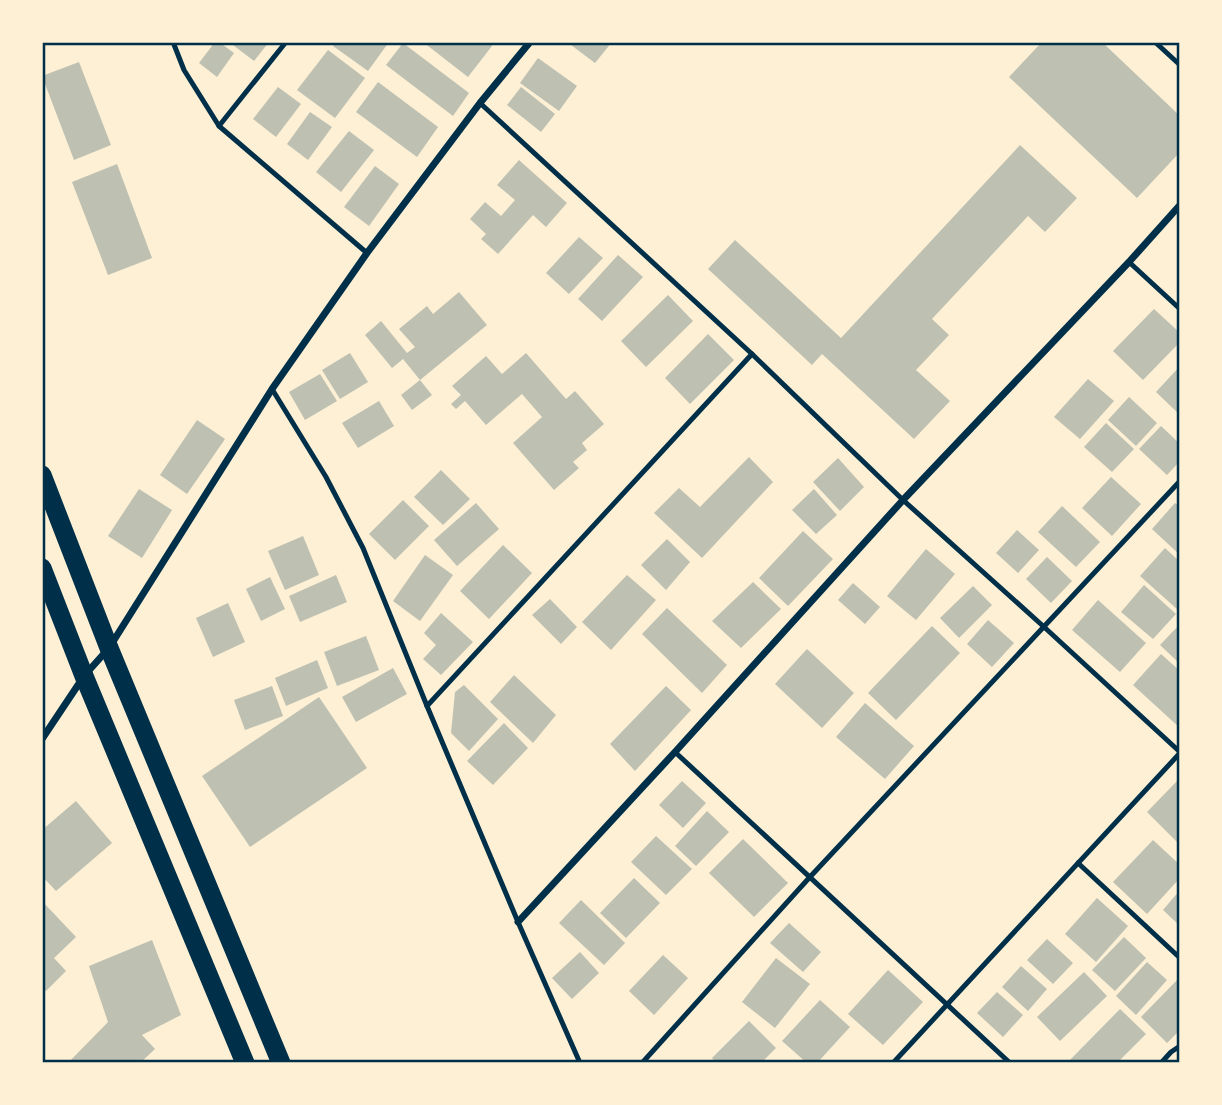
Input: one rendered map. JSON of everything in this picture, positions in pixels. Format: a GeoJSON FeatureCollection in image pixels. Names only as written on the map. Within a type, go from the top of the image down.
{"type":"FeatureCollection","features":[{"type":"Feature","properties":{"kind":"highway"},"geometry":{"type":"LineString","coordinates":[[42,475],[109,648],[281,1063]]}},
{"type":"Feature","properties":{"kind":"highway"},"geometry":{"type":"LineString","coordinates":[[42,568],[84,676],[245,1063]]}},
{"type":"Feature","properties":{"kind":"street"},"geometry":{"type":"LineString","coordinates":[[42,739],[84,676],[109,648],[272,389],[367,253],[480,103],[530,42]]}},
{"type":"Feature","properties":{"kind":"street"},"geometry":{"type":"LineString","coordinates":[[518,922],[903,500],[1180,205]]}},
{"type":"Feature","properties":{"kind":"lane"},"geometry":{"type":"LineString","coordinates":[[173,42],[184,70],[219,126],[367,253]]}},
{"type":"Feature","properties":{"kind":"lane"},"geometry":{"type":"LineString","coordinates":[[219,126],[286,42]]}},
{"type":"Feature","properties":{"kind":"lane"},"geometry":{"type":"LineString","coordinates":[[1156,42],[1180,65]]}},
{"type":"Feature","properties":{"kind":"lane"},"geometry":{"type":"LineString","coordinates":[[480,103],[752,354],[903,500],[1180,753],[893,1063]]}},
{"type":"Feature","properties":{"kind":"lane"},"geometry":{"type":"LineString","coordinates":[[1129,262],[1180,309]]}},
{"type":"Feature","properties":{"kind":"lane"},"geometry":{"type":"LineString","coordinates":[[427,706],[752,354]]}},
{"type":"Feature","properties":{"kind":"lane"},"geometry":{"type":"LineString","coordinates":[[272,389],[326,477],[363,548],[518,922],[580,1063]]}},
{"type":"Feature","properties":{"kind":"lane"},"geometry":{"type":"LineString","coordinates":[[642,1063],[809,878],[1180,481]]}},
{"type":"Feature","properties":{"kind":"lane"},"geometry":{"type":"LineString","coordinates":[[675,752],[1010,1063]]}},
{"type":"Feature","properties":{"kind":"lane"},"geometry":{"type":"LineString","coordinates":[[1078,863],[1180,958]]}},
{"type":"Feature","properties":{"kind":"lane"},"geometry":{"type":"LineString","coordinates":[[1161,1063],[1180,1046]]}},
{"type":"Feature","properties":{"kind":"building"},"geometry":{"type":"Polygon","coordinates":[[[215,42],[234,53],[217,77],[199,63],[215,42]]]}},
{"type":"Feature","properties":{"kind":"building"},"geometry":{"type":"Polygon","coordinates":[[[229,42],[269,42],[254,61],[229,42]]]}},
{"type":"Feature","properties":{"kind":"building"},"geometry":{"type":"Polygon","coordinates":[[[336,42],[389,42],[368,71],[333,46],[336,42]]]}},
{"type":"Feature","properties":{"kind":"building"},"geometry":{"type":"Polygon","coordinates":[[[423,42],[495,42],[468,77],[423,42]]]}},
{"type":"Feature","properties":{"kind":"building"},"geometry":{"type":"Polygon","coordinates":[[[567,42],[612,42],[595,63],[567,42]]]}},
{"type":"Feature","properties":{"kind":"building"},"geometry":{"type":"Polygon","coordinates":[[[1042,42],[1102,42],[1180,116],[1180,152],[1137,198],[1009,77],[1042,42]]]}},
{"type":"Feature","properties":{"kind":"building"},"geometry":{"type":"Polygon","coordinates":[[[403,43],[469,93],[453,116],[386,65],[403,43]]]}},
{"type":"Feature","properties":{"kind":"building"},"geometry":{"type":"Polygon","coordinates":[[[328,50],[365,78],[335,118],[297,90],[328,50]]]}},
{"type":"Feature","properties":{"kind":"building"},"geometry":{"type":"Polygon","coordinates":[[[538,58],[577,86],[559,111],[520,83],[538,58]]]}},
{"type":"Feature","properties":{"kind":"building"},"geometry":{"type":"Polygon","coordinates":[[[79,62],[111,145],[74,160],[42,76],[79,62]]]}},
{"type":"Feature","properties":{"kind":"building"},"geometry":{"type":"Polygon","coordinates":[[[378,82],[438,127],[417,157],[356,112],[378,82]]]}},
{"type":"Feature","properties":{"kind":"building"},"geometry":{"type":"Polygon","coordinates":[[[278,87],[301,104],[276,137],[253,119],[278,87]]]}},
{"type":"Feature","properties":{"kind":"building"},"geometry":{"type":"Polygon","coordinates":[[[521,87],[555,114],[541,132],[507,105],[521,87]]]}},
{"type":"Feature","properties":{"kind":"building"},"geometry":{"type":"Polygon","coordinates":[[[310,112],[332,127],[308,160],[287,144],[310,112]]]}},
{"type":"Feature","properties":{"kind":"building"},"geometry":{"type":"Polygon","coordinates":[[[349,131],[374,150],[341,192],[316,172],[349,131]]]}},
{"type":"Feature","properties":{"kind":"building"},"geometry":{"type":"Polygon","coordinates":[[[1020,145],[1077,198],[1045,232],[1028,216],[932,319],[949,335],[916,370],[950,401],[914,439],[822,354],[812,365],[708,269],[735,240],[841,338],[1020,145]]]}},
{"type":"Feature","properties":{"kind":"building"},"geometry":{"type":"Polygon","coordinates":[[[519,160],[567,203],[546,227],[533,215],[498,254],[481,239],[486,234],[470,219],[485,202],[501,216],[515,200],[497,185],[519,160]]]}},
{"type":"Feature","properties":{"kind":"building"},"geometry":{"type":"Polygon","coordinates":[[[117,164],[152,258],[108,275],[72,182],[117,164]]]}},
{"type":"Feature","properties":{"kind":"building"},"geometry":{"type":"Polygon","coordinates":[[[375,166],[399,184],[369,226],[344,207],[375,166]]]}},
{"type":"Feature","properties":{"kind":"building"},"geometry":{"type":"Polygon","coordinates":[[[579,237],[603,258],[569,294],[546,273],[579,237]]]}},
{"type":"Feature","properties":{"kind":"building"},"geometry":{"type":"Polygon","coordinates":[[[618,255],[643,277],[602,321],[578,299],[618,255]]]}},
{"type":"Feature","properties":{"kind":"building"},"geometry":{"type":"Polygon","coordinates":[[[459,292],[487,325],[420,380],[403,359],[392,368],[365,335],[381,321],[407,353],[415,347],[399,329],[427,306],[433,314],[459,292]]]}},
{"type":"Feature","properties":{"kind":"building"},"geometry":{"type":"Polygon","coordinates":[[[668,295],[693,321],[646,367],[621,341],[668,295]]]}},
{"type":"Feature","properties":{"kind":"building"},"geometry":{"type":"Polygon","coordinates":[[[1154,309],[1180,333],[1180,342],[1143,380],[1113,351],[1154,309]]]}},
{"type":"Feature","properties":{"kind":"building"},"geometry":{"type":"Polygon","coordinates":[[[708,334],[734,360],[690,404],[665,378],[708,334]]]}},
{"type":"Feature","properties":{"kind":"building"},"geometry":{"type":"Polygon","coordinates":[[[350,353],[368,382],[340,399],[322,370],[350,353]]]}},
{"type":"Feature","properties":{"kind":"building"},"geometry":{"type":"Polygon","coordinates":[[[526,353],[566,399],[575,391],[604,424],[582,443],[587,450],[573,462],[579,468],[554,490],[513,443],[542,417],[522,394],[486,425],[465,401],[456,409],[451,404],[461,395],[452,386],[486,356],[502,374],[526,353]]]}},
{"type":"Feature","properties":{"kind":"building"},"geometry":{"type":"Polygon","coordinates":[[[1180,366],[1180,415],[1156,392],[1180,366]]]}},
{"type":"Feature","properties":{"kind":"building"},"geometry":{"type":"Polygon","coordinates":[[[320,374],[337,401],[305,420],[289,392],[320,374]]]}},
{"type":"Feature","properties":{"kind":"building"},"geometry":{"type":"Polygon","coordinates":[[[1088,379],[1114,401],[1080,439],[1054,417],[1088,379]]]}},
{"type":"Feature","properties":{"kind":"building"},"geometry":{"type":"Polygon","coordinates":[[[420,380],[432,395],[412,410],[401,395],[420,380]]]}},
{"type":"Feature","properties":{"kind":"building"},"geometry":{"type":"Polygon","coordinates":[[[1129,397],[1157,423],[1136,446],[1108,420],[1129,397]]]}},
{"type":"Feature","properties":{"kind":"building"},"geometry":{"type":"Polygon","coordinates":[[[379,401],[394,426],[358,448],[342,423],[379,401]]]}},
{"type":"Feature","properties":{"kind":"building"},"geometry":{"type":"Polygon","coordinates":[[[197,420],[225,439],[187,494],[160,475],[197,420]]]}},
{"type":"Feature","properties":{"kind":"building"},"geometry":{"type":"Polygon","coordinates":[[[1106,423],[1134,449],[1112,472],[1084,447],[1106,423]]]}},
{"type":"Feature","properties":{"kind":"building"},"geometry":{"type":"Polygon","coordinates":[[[1161,426],[1180,444],[1180,461],[1167,475],[1139,449],[1161,426]]]}},
{"type":"Feature","properties":{"kind":"building"},"geometry":{"type":"Polygon","coordinates":[[[749,457],[773,482],[702,558],[654,513],[679,488],[700,507],[749,457]]]}},
{"type":"Feature","properties":{"kind":"building"},"geometry":{"type":"Polygon","coordinates":[[[838,458],[864,487],[840,511],[813,482],[838,458]]]}},
{"type":"Feature","properties":{"kind":"building"},"geometry":{"type":"Polygon","coordinates":[[[441,470],[470,499],[443,525],[414,497],[441,470]]]}},
{"type":"Feature","properties":{"kind":"building"},"geometry":{"type":"Polygon","coordinates":[[[1111,477],[1141,504],[1112,536],[1082,508],[1111,477]]]}},
{"type":"Feature","properties":{"kind":"building"},"geometry":{"type":"Polygon","coordinates":[[[139,489],[172,510],[142,558],[108,536],[139,489]]]}},
{"type":"Feature","properties":{"kind":"building"},"geometry":{"type":"Polygon","coordinates":[[[814,489],[837,515],[816,534],[792,510],[814,489]]]}},
{"type":"Feature","properties":{"kind":"building"},"geometry":{"type":"Polygon","coordinates":[[[403,500],[429,526],[395,560],[369,534],[403,500]]]}},
{"type":"Feature","properties":{"kind":"building"},"geometry":{"type":"Polygon","coordinates":[[[476,503],[499,529],[457,566],[434,540],[476,503]]]}},
{"type":"Feature","properties":{"kind":"building"},"geometry":{"type":"Polygon","coordinates":[[[1175,503],[1180,507],[1180,555],[1152,529],[1175,503]]]}},
{"type":"Feature","properties":{"kind":"building"},"geometry":{"type":"Polygon","coordinates":[[[1062,506],[1100,542],[1076,567],[1038,532],[1062,506]]]}},
{"type":"Feature","properties":{"kind":"building"},"geometry":{"type":"Polygon","coordinates":[[[1017,530],[1039,550],[1018,573],[996,553],[1017,530]]]}},
{"type":"Feature","properties":{"kind":"building"},"geometry":{"type":"Polygon","coordinates":[[[803,531],[833,559],[788,606],[759,578],[803,531]]]}},
{"type":"Feature","properties":{"kind":"building"},"geometry":{"type":"Polygon","coordinates":[[[303,536],[319,575],[285,590],[268,551],[303,536]]]}},
{"type":"Feature","properties":{"kind":"building"},"geometry":{"type":"Polygon","coordinates":[[[667,539],[690,562],[666,590],[641,565],[667,539]]]}},
{"type":"Feature","properties":{"kind":"building"},"geometry":{"type":"Polygon","coordinates":[[[503,545],[532,573],[489,619],[460,591],[503,545]]]}},
{"type":"Feature","properties":{"kind":"building"},"geometry":{"type":"Polygon","coordinates":[[[1165,548],[1180,562],[1178,610],[1140,576],[1165,548]]]}},
{"type":"Feature","properties":{"kind":"building"},"geometry":{"type":"Polygon","coordinates":[[[926,549],[955,574],[916,620],[887,596],[926,549]]]}},
{"type":"Feature","properties":{"kind":"building"},"geometry":{"type":"Polygon","coordinates":[[[425,555],[453,575],[420,621],[393,601],[425,555]]]}},
{"type":"Feature","properties":{"kind":"building"},"geometry":{"type":"Polygon","coordinates":[[[1047,557],[1072,581],[1051,603],[1026,579],[1047,557]]]}},
{"type":"Feature","properties":{"kind":"building"},"geometry":{"type":"Polygon","coordinates":[[[336,575],[347,602],[300,622],[289,596],[336,575]]]}},
{"type":"Feature","properties":{"kind":"building"},"geometry":{"type":"Polygon","coordinates":[[[627,575],[656,600],[611,650],[582,622],[627,575]]]}},
{"type":"Feature","properties":{"kind":"building"},"geometry":{"type":"Polygon","coordinates":[[[270,577],[285,609],[261,621],[246,589],[270,577]]]}},
{"type":"Feature","properties":{"kind":"building"},"geometry":{"type":"Polygon","coordinates":[[[753,582],[781,609],[741,648],[712,621],[753,582]]]}},
{"type":"Feature","properties":{"kind":"building"},"geometry":{"type":"Polygon","coordinates":[[[853,583],[880,607],[865,624],[838,600],[853,583]]]}},
{"type":"Feature","properties":{"kind":"building"},"geometry":{"type":"Polygon","coordinates":[[[1144,585],[1176,614],[1153,639],[1121,612],[1144,585]]]}},
{"type":"Feature","properties":{"kind":"building"},"geometry":{"type":"Polygon","coordinates":[[[973,586],[992,605],[959,638],[940,618],[973,586]]]}},
{"type":"Feature","properties":{"kind":"building"},"geometry":{"type":"Polygon","coordinates":[[[550,599],[577,627],[561,644],[532,615],[550,599]]]}},
{"type":"Feature","properties":{"kind":"building"},"geometry":{"type":"Polygon","coordinates":[[[1098,600],[1146,643],[1120,672],[1072,630],[1098,600]]]}},
{"type":"Feature","properties":{"kind":"building"},"geometry":{"type":"Polygon","coordinates":[[[228,603],[245,642],[213,657],[196,618],[228,603]]]}},
{"type":"Feature","properties":{"kind":"building"},"geometry":{"type":"Polygon","coordinates":[[[667,608],[727,665],[702,693],[642,634],[667,608]]]}},
{"type":"Feature","properties":{"kind":"building"},"geometry":{"type":"Polygon","coordinates":[[[441,613],[473,642],[441,675],[423,659],[436,645],[424,633],[441,613]]]}},
{"type":"Feature","properties":{"kind":"building"},"geometry":{"type":"Polygon","coordinates":[[[988,620],[1014,643],[992,667],[967,644],[988,620]]]}},
{"type":"Feature","properties":{"kind":"building"},"geometry":{"type":"Polygon","coordinates":[[[1180,624],[1180,664],[1160,645],[1180,624]]]}},
{"type":"Feature","properties":{"kind":"building"},"geometry":{"type":"Polygon","coordinates":[[[932,626],[960,653],[896,720],[868,693],[932,626]]]}},
{"type":"Feature","properties":{"kind":"building"},"geometry":{"type":"Polygon","coordinates":[[[366,636],[379,670],[337,686],[324,652],[366,636]]]}},
{"type":"Feature","properties":{"kind":"building"},"geometry":{"type":"Polygon","coordinates":[[[807,649],[854,693],[822,728],[775,684],[807,649]]]}},
{"type":"Feature","properties":{"kind":"building"},"geometry":{"type":"Polygon","coordinates":[[[1161,654],[1180,671],[1180,728],[1133,685],[1161,654]]]}},
{"type":"Feature","properties":{"kind":"building"},"geometry":{"type":"Polygon","coordinates":[[[317,660],[328,688],[286,706],[275,678],[317,660]]]}},
{"type":"Feature","properties":{"kind":"building"},"geometry":{"type":"Polygon","coordinates":[[[393,668],[407,694],[356,722],[342,697],[393,668]]]}},
{"type":"Feature","properties":{"kind":"building"},"geometry":{"type":"Polygon","coordinates":[[[514,675],[556,715],[533,743],[490,702],[514,675]]]}},
{"type":"Feature","properties":{"kind":"building"},"geometry":{"type":"Polygon","coordinates":[[[464,685],[498,719],[469,751],[451,733],[455,692],[464,685]]]}},
{"type":"Feature","properties":{"kind":"building"},"geometry":{"type":"Polygon","coordinates":[[[272,686],[283,716],[245,730],[234,700],[272,686]]]}},
{"type":"Feature","properties":{"kind":"building"},"geometry":{"type":"Polygon","coordinates":[[[666,686],[691,710],[635,771],[610,744],[666,686]]]}},
{"type":"Feature","properties":{"kind":"building"},"geometry":{"type":"Polygon","coordinates":[[[319,697],[367,768],[250,847],[202,776],[319,697]]]}},
{"type":"Feature","properties":{"kind":"building"},"geometry":{"type":"Polygon","coordinates":[[[865,703],[914,746],[885,779],[836,737],[865,703]]]}},
{"type":"Feature","properties":{"kind":"building"},"geometry":{"type":"Polygon","coordinates":[[[504,723],[528,748],[493,785],[467,761],[504,723]]]}},
{"type":"Feature","properties":{"kind":"building"},"geometry":{"type":"Polygon","coordinates":[[[1180,778],[1180,845],[1147,812],[1180,778]]]}},
{"type":"Feature","properties":{"kind":"building"},"geometry":{"type":"Polygon","coordinates":[[[682,781],[706,803],[683,828],[659,805],[682,781]]]}},
{"type":"Feature","properties":{"kind":"building"},"geometry":{"type":"Polygon","coordinates":[[[76,801],[112,843],[56,891],[42,876],[42,830],[76,801]]]}},
{"type":"Feature","properties":{"kind":"building"},"geometry":{"type":"Polygon","coordinates":[[[707,811],[729,832],[696,866],[675,846],[707,811]]]}},
{"type":"Feature","properties":{"kind":"building"},"geometry":{"type":"Polygon","coordinates":[[[656,836],[692,869],[666,895],[631,862],[656,836]]]}},
{"type":"Feature","properties":{"kind":"building"},"geometry":{"type":"Polygon","coordinates":[[[743,839],[788,883],[754,917],[709,873],[743,839]]]}},
{"type":"Feature","properties":{"kind":"building"},"geometry":{"type":"Polygon","coordinates":[[[1153,840],[1180,865],[1180,878],[1147,914],[1113,882],[1153,840]]]}},
{"type":"Feature","properties":{"kind":"building"},"geometry":{"type":"Polygon","coordinates":[[[634,878],[660,903],[626,938],[600,913],[634,878]]]}},
{"type":"Feature","properties":{"kind":"building"},"geometry":{"type":"Polygon","coordinates":[[[1180,890],[1180,926],[1163,910],[1180,890]]]}},
{"type":"Feature","properties":{"kind":"building"},"geometry":{"type":"Polygon","coordinates":[[[1097,898],[1128,926],[1096,962],[1065,934],[1097,898]]]}},
{"type":"Feature","properties":{"kind":"building"},"geometry":{"type":"Polygon","coordinates":[[[581,900],[625,943],[604,965],[559,923],[581,900]]]}},
{"type":"Feature","properties":{"kind":"building"},"geometry":{"type":"Polygon","coordinates":[[[42,901],[76,937],[54,958],[66,971],[46,991],[42,988],[42,901]]]}},
{"type":"Feature","properties":{"kind":"building"},"geometry":{"type":"Polygon","coordinates":[[[789,923],[821,952],[803,972],[770,943],[789,923]]]}},
{"type":"Feature","properties":{"kind":"building"},"geometry":{"type":"Polygon","coordinates":[[[1124,937],[1146,958],[1115,991],[1092,970],[1124,937]]]}},
{"type":"Feature","properties":{"kind":"building"},"geometry":{"type":"Polygon","coordinates":[[[1047,939],[1073,963],[1053,984],[1027,960],[1047,939]]]}},
{"type":"Feature","properties":{"kind":"building"},"geometry":{"type":"Polygon","coordinates":[[[152,940],[181,1015],[142,1035],[155,1049],[140,1063],[68,1063],[108,1022],[89,966],[152,940]]]}},
{"type":"Feature","properties":{"kind":"building"},"geometry":{"type":"Polygon","coordinates":[[[580,952],[599,973],[572,999],[552,978],[580,952]]]}},
{"type":"Feature","properties":{"kind":"building"},"geometry":{"type":"Polygon","coordinates":[[[663,955],[688,978],[654,1015],[629,991],[663,955]]]}},
{"type":"Feature","properties":{"kind":"building"},"geometry":{"type":"Polygon","coordinates":[[[776,958],[810,984],[775,1028],[742,1002],[776,958]]]}},
{"type":"Feature","properties":{"kind":"building"},"geometry":{"type":"Polygon","coordinates":[[[1147,962],[1167,980],[1136,1015],[1116,996],[1147,962]]]}},
{"type":"Feature","properties":{"kind":"building"},"geometry":{"type":"Polygon","coordinates":[[[1021,966],[1047,989],[1028,1011],[1002,987],[1021,966]]]}},
{"type":"Feature","properties":{"kind":"building"},"geometry":{"type":"Polygon","coordinates":[[[888,970],[923,1002],[883,1045],[848,1014],[888,970]]]}},
{"type":"Feature","properties":{"kind":"building"},"geometry":{"type":"Polygon","coordinates":[[[1084,972],[1107,996],[1060,1041],[1037,1017],[1084,972]]]}},
{"type":"Feature","properties":{"kind":"building"},"geometry":{"type":"Polygon","coordinates":[[[1180,977],[1180,1030],[1167,1043],[1141,1017],[1180,977]]]}},
{"type":"Feature","properties":{"kind":"building"},"geometry":{"type":"Polygon","coordinates":[[[997,992],[1023,1015],[1003,1037],[977,1013],[997,992]]]}},
{"type":"Feature","properties":{"kind":"building"},"geometry":{"type":"Polygon","coordinates":[[[820,1000],[850,1027],[817,1063],[807,1063],[782,1041],[820,1000]]]}},
{"type":"Feature","properties":{"kind":"building"},"geometry":{"type":"Polygon","coordinates":[[[1120,1009],[1146,1034],[1117,1063],[1067,1063],[1120,1009]]]}},
{"type":"Feature","properties":{"kind":"building"},"geometry":{"type":"Polygon","coordinates":[[[749,1021],[776,1048],[761,1063],[716,1063],[712,1058],[749,1021]]]}}]}
